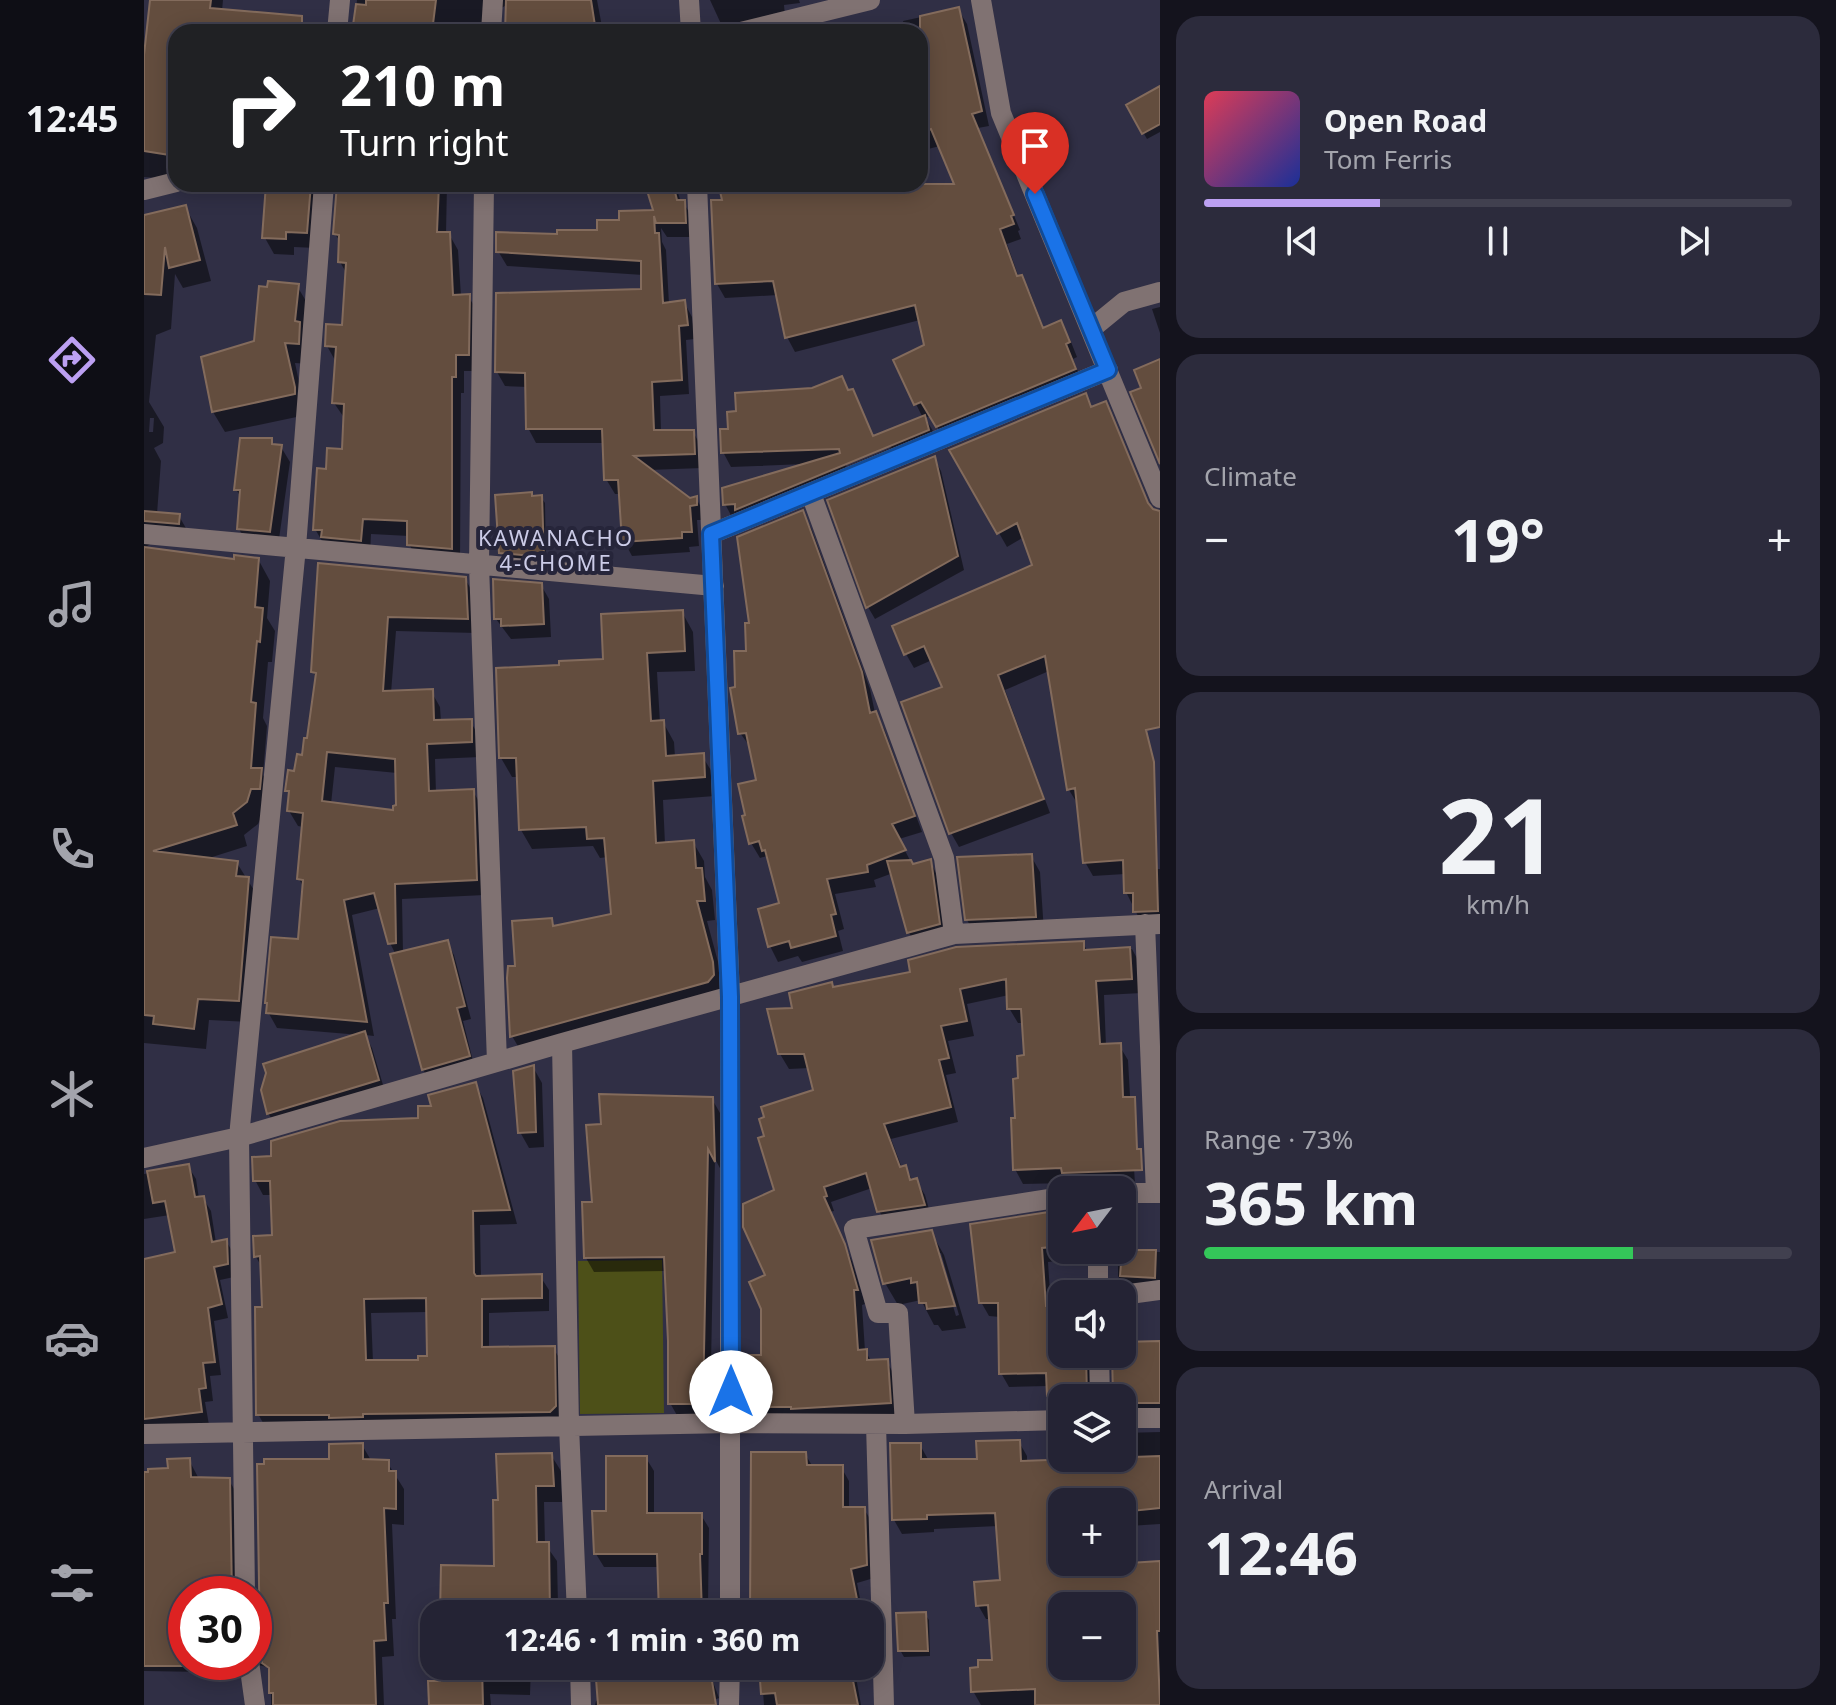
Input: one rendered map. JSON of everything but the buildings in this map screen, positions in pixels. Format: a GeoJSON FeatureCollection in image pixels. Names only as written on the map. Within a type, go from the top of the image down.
{"type":"FeatureCollection","features":[{"type":"Feature","properties":{"kind":"street"},"geometry":{"type":"LineString","coordinates":[[338,24],[340,0]]}},
{"type":"Feature","properties":{"kind":"street"},"geometry":{"type":"LineString","coordinates":[[492,24],[493,0]]}},
{"type":"Feature","properties":{"kind":"street"},"geometry":{"type":"LineString","coordinates":[[689,0],[690,24]]}},
{"type":"Feature","properties":{"kind":"street"},"geometry":{"type":"LineString","coordinates":[[773,24],[870,0]]}},
{"type":"Feature","properties":{"kind":"street"},"geometry":{"type":"LineString","coordinates":[[981,0],[1001,113],[1160,498]]}},
{"type":"Feature","properties":{"kind":"street"},"geometry":{"type":"LineString","coordinates":[[144,190],[168,184]]}},
{"type":"Feature","properties":{"kind":"street"},"geometry":{"type":"LineString","coordinates":[[245,1576],[239,1137],[296,547],[323,192]]}},
{"type":"Feature","properties":{"kind":"street"},"geometry":{"type":"LineString","coordinates":[[484,192],[479,565],[497,1062]]}},
{"type":"Feature","properties":{"kind":"street"},"geometry":{"type":"LineString","coordinates":[[697,192],[730,997],[730,1600]]}},
{"type":"Feature","properties":{"kind":"street"},"geometry":{"type":"LineString","coordinates":[[1091,329],[1124,302],[1160,292]]}},
{"type":"Feature","properties":{"kind":"street"},"geometry":{"type":"LineString","coordinates":[[711,534],[1108,370]]}},
{"type":"Feature","properties":{"kind":"street"},"geometry":{"type":"LineString","coordinates":[[811,494],[944,858],[954,934]]}},
{"type":"Feature","properties":{"kind":"street"},"geometry":{"type":"LineString","coordinates":[[144,534],[714,586]]}},
{"type":"Feature","properties":{"kind":"street"},"geometry":{"type":"LineString","coordinates":[[144,1158],[239,1137],[954,934],[1152,924],[1158,1193],[1136,1193]]}},
{"type":"Feature","properties":{"kind":"street"},"geometry":{"type":"LineString","coordinates":[[562,1043],[569,1426],[576,1600]]}},
{"type":"Feature","properties":{"kind":"street"},"geometry":{"type":"LineString","coordinates":[[905,1424],[898,1313],[878,1313],[854,1229],[1048,1199]]}},
{"type":"Feature","properties":{"kind":"street"},"geometry":{"type":"LineString","coordinates":[[1136,1293],[1160,1290]]}},
{"type":"Feature","properties":{"kind":"street"},"geometry":{"type":"LineString","coordinates":[[1136,1418],[1160,1418]]}},
{"type":"Feature","properties":{"kind":"street"},"geometry":{"type":"LineString","coordinates":[[144,1434],[1048,1420]]}},
{"type":"Feature","properties":{"kind":"street"},"geometry":{"type":"LineString","coordinates":[[876,1424],[884,1705]]}},
{"type":"Feature","properties":{"kind":"street"},"geometry":{"type":"LineString","coordinates":[[252,1680],[255,1705]]}},
{"type":"Feature","properties":{"kind":"street"},"geometry":{"type":"LineString","coordinates":[[580,1680],[581,1705]]}},
{"type":"Feature","properties":{"kind":"street"},"geometry":{"type":"LineString","coordinates":[[729,1705],[730,1680]]}},
{"type":"Feature","properties":{"kind":"green space"},"geometry":{"type":"Polygon","coordinates":[[[662,1260],[664,1413],[580,1414],[578,1261],[662,1260]]]}},
{"type":"Feature","properties":{"kind":"district","name":"KAWANACHO 4-CHOME"},"geometry":{"type":"Point","coordinates":[556,550]}},
{"type":"Feature","properties":{"kind":"route"},"geometry":{"type":"LineString","coordinates":[[731,1392],[730,997],[711,534],[1108,370],[1035,194]]}}]}
